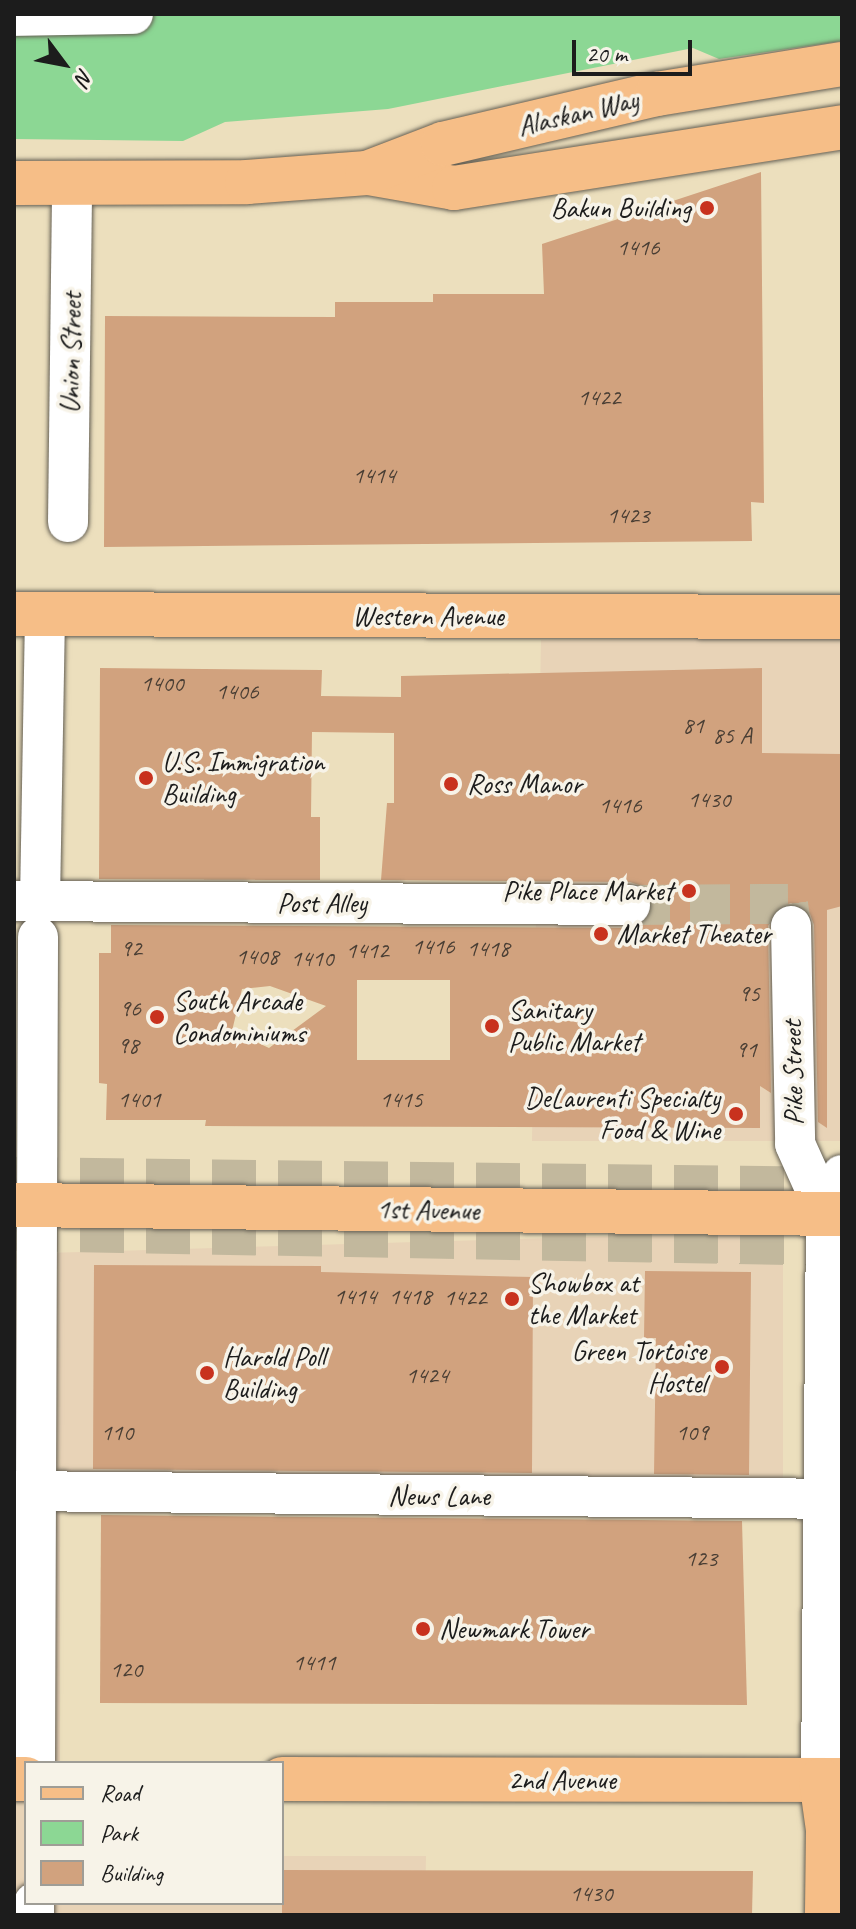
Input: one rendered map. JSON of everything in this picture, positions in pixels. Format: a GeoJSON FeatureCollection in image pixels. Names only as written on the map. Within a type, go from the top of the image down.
{"type":"FeatureCollection","features":[{"type":"Feature","properties":{"kind":"main road","name":"Alaskan Way"},"geometry":{"type":"LineString","coordinates":[[367,173],[443,144],[625,102],[842,64]]}},
{"type":"Feature","properties":{"kind":"main road","name":"Alaskan Way"},"geometry":{"type":"LineString","coordinates":[[14,183],[247,182],[367,173],[454,188],[842,127]]}},
{"type":"Feature","properties":{"kind":"main road","name":"Western Avenue"},"geometry":{"type":"LineString","coordinates":[[30,614],[842,617]]}},
{"type":"Feature","properties":{"kind":"main road","name":"1st Avenue"},"geometry":{"type":"LineString","coordinates":[[24,1205],[837,1201]]}},
{"type":"Feature","properties":{"kind":"main road","name":"2nd Avenue"},"geometry":{"type":"LineString","coordinates":[[284,1779],[832,1780]]}},
{"type":"Feature","properties":{"kind":"main road","name":"Pike Street"},"geometry":{"type":"LineString","coordinates":[[827,1915],[832,1780]]}},
{"type":"Feature","properties":{"kind":"street"},"geometry":{"type":"LineString","coordinates":[[14,16],[133,14]]}},
{"type":"Feature","properties":{"kind":"street","name":"Union Street"},"geometry":{"type":"LineString","coordinates":[[68,522],[72,184]]}},
{"type":"Feature","properties":{"kind":"street"},"geometry":{"type":"LineString","coordinates":[[30,614],[31,913],[24,1205],[25,1492],[35,1761]]}},
{"type":"Feature","properties":{"kind":"street","name":"Post Alley"},"geometry":{"type":"LineString","coordinates":[[31,913],[630,905]]}},
{"type":"Feature","properties":{"kind":"street","name":"Pike Street"},"geometry":{"type":"LineString","coordinates":[[791,926],[795,1144],[837,1201],[832,1499],[832,1780]]}},
{"type":"Feature","properties":{"kind":"street","name":"News Lane"},"geometry":{"type":"LineString","coordinates":[[25,1492],[832,1499]]}},
{"type":"Feature","properties":{"kind":"shaded area","name":"Pike Place Market"},"geometry":{"type":"Polygon","coordinates":[[[842,637],[842,1141],[532,1141],[541,640],[842,637]]]}},
{"type":"Feature","properties":{"kind":"shaded area"},"geometry":{"type":"Polygon","coordinates":[[[783,1231],[783,1489],[60,1483],[60,1761],[24,1761],[24,1905],[284,1905],[284,1856],[426,1856],[425,1915],[14,1915],[14,1254],[783,1231]]]}},
{"type":"Feature","properties":{"kind":"green space"},"geometry":{"type":"Polygon","coordinates":[[[14,14],[842,14],[842,41],[719,59],[693,48],[388,109],[225,122],[183,141],[14,139],[14,14]]]}},
{"type":"Feature","properties":{"kind":"building"},"geometry":{"type":"Polygon","coordinates":[[[761,172],[764,503],[751,502],[752,541],[104,547],[105,316],[335,317],[335,302],[433,302],[433,294],[544,294],[542,244],[761,172]]]}},
{"type":"Feature","properties":{"kind":"building"},"geometry":{"type":"Polygon","coordinates":[[[100,668],[322,670],[321,696],[401,697],[401,676],[762,668],[762,753],[842,754],[842,906],[827,910],[827,1128],[818,1122],[814,925],[810,914],[791,903],[779,907],[768,926],[771,1093],[760,1086],[760,1128],[205,1126],[206,1120],[106,1120],[107,1084],[99,1083],[99,953],[111,953],[111,925],[630,928],[649,917],[653,904],[642,886],[630,882],[381,880],[387,803],[394,803],[394,733],[312,732],[311,817],[320,817],[320,880],[99,879],[100,668]],[[357,980],[357,1060],[450,1060],[450,980],[357,980]],[[270,986],[242,989],[232,1031],[269,1048],[326,1006],[270,986]]]}},
{"type":"Feature","properties":{"kind":"building"},"geometry":{"type":"Polygon","coordinates":[[[94,1265],[321,1266],[321,1272],[533,1277],[532,1473],[93,1469],[94,1265]]]}},
{"type":"Feature","properties":{"kind":"building"},"geometry":{"type":"Polygon","coordinates":[[[645,1271],[751,1272],[749,1475],[654,1474],[656,1338],[644,1338],[645,1271]]]}},
{"type":"Feature","properties":{"kind":"building","name":"Newmark Tower"},"geometry":{"type":"Polygon","coordinates":[[[101,1515],[742,1521],[747,1705],[100,1703],[101,1515]]]}},
{"type":"Feature","properties":{"kind":"building"},"geometry":{"type":"Polygon","coordinates":[[[284,1870],[753,1871],[752,1915],[282,1915],[284,1870]]]}},
{"type":"Feature","properties":{"kind":"tunnel"},"geometry":{"type":"LineString","coordinates":[[630,905],[788,904],[791,926]]}},
{"type":"Feature","properties":{"kind":"tunnel"},"geometry":{"type":"LineString","coordinates":[[14,1179],[842,1189]]}},
{"type":"Feature","properties":{"kind":"tunnel"},"geometry":{"type":"LineString","coordinates":[[14,1229],[842,1244]]}},
{"type":"Feature","properties":{"kind":"place","name":"Bakun Building"},"geometry":{"type":"Point","coordinates":[707,208]}},
{"type":"Feature","properties":{"kind":"place","name":"U.S. Immigration Building"},"geometry":{"type":"Point","coordinates":[146,778]}},
{"type":"Feature","properties":{"kind":"place","name":"Ross Manor"},"geometry":{"type":"Point","coordinates":[451,784]}},
{"type":"Feature","properties":{"kind":"place","name":"Pike Place Market"},"geometry":{"type":"Point","coordinates":[689,891]}},
{"type":"Feature","properties":{"kind":"place","name":"Market Theater"},"geometry":{"type":"Point","coordinates":[601,934]}},
{"type":"Feature","properties":{"kind":"place","name":"South Arcade Condominiums"},"geometry":{"type":"Point","coordinates":[157,1017]}},
{"type":"Feature","properties":{"kind":"place","name":"Sanitary Public Market"},"geometry":{"type":"Point","coordinates":[492,1026]}},
{"type":"Feature","properties":{"kind":"place","name":"DeLaurenti Specialty Food & Wine"},"geometry":{"type":"Point","coordinates":[736,1114]}},
{"type":"Feature","properties":{"kind":"place","name":"Showbox at the Market"},"geometry":{"type":"Point","coordinates":[512,1299]}},
{"type":"Feature","properties":{"kind":"place","name":"Green Tortoise Hostel"},"geometry":{"type":"Point","coordinates":[722,1367]}},
{"type":"Feature","properties":{"kind":"place","name":"Harold Poll Building"},"geometry":{"type":"Point","coordinates":[207,1373]}},
{"type":"Feature","properties":{"kind":"place","name":"Newmark Tower"},"geometry":{"type":"Point","coordinates":[423,1629]}}]}
